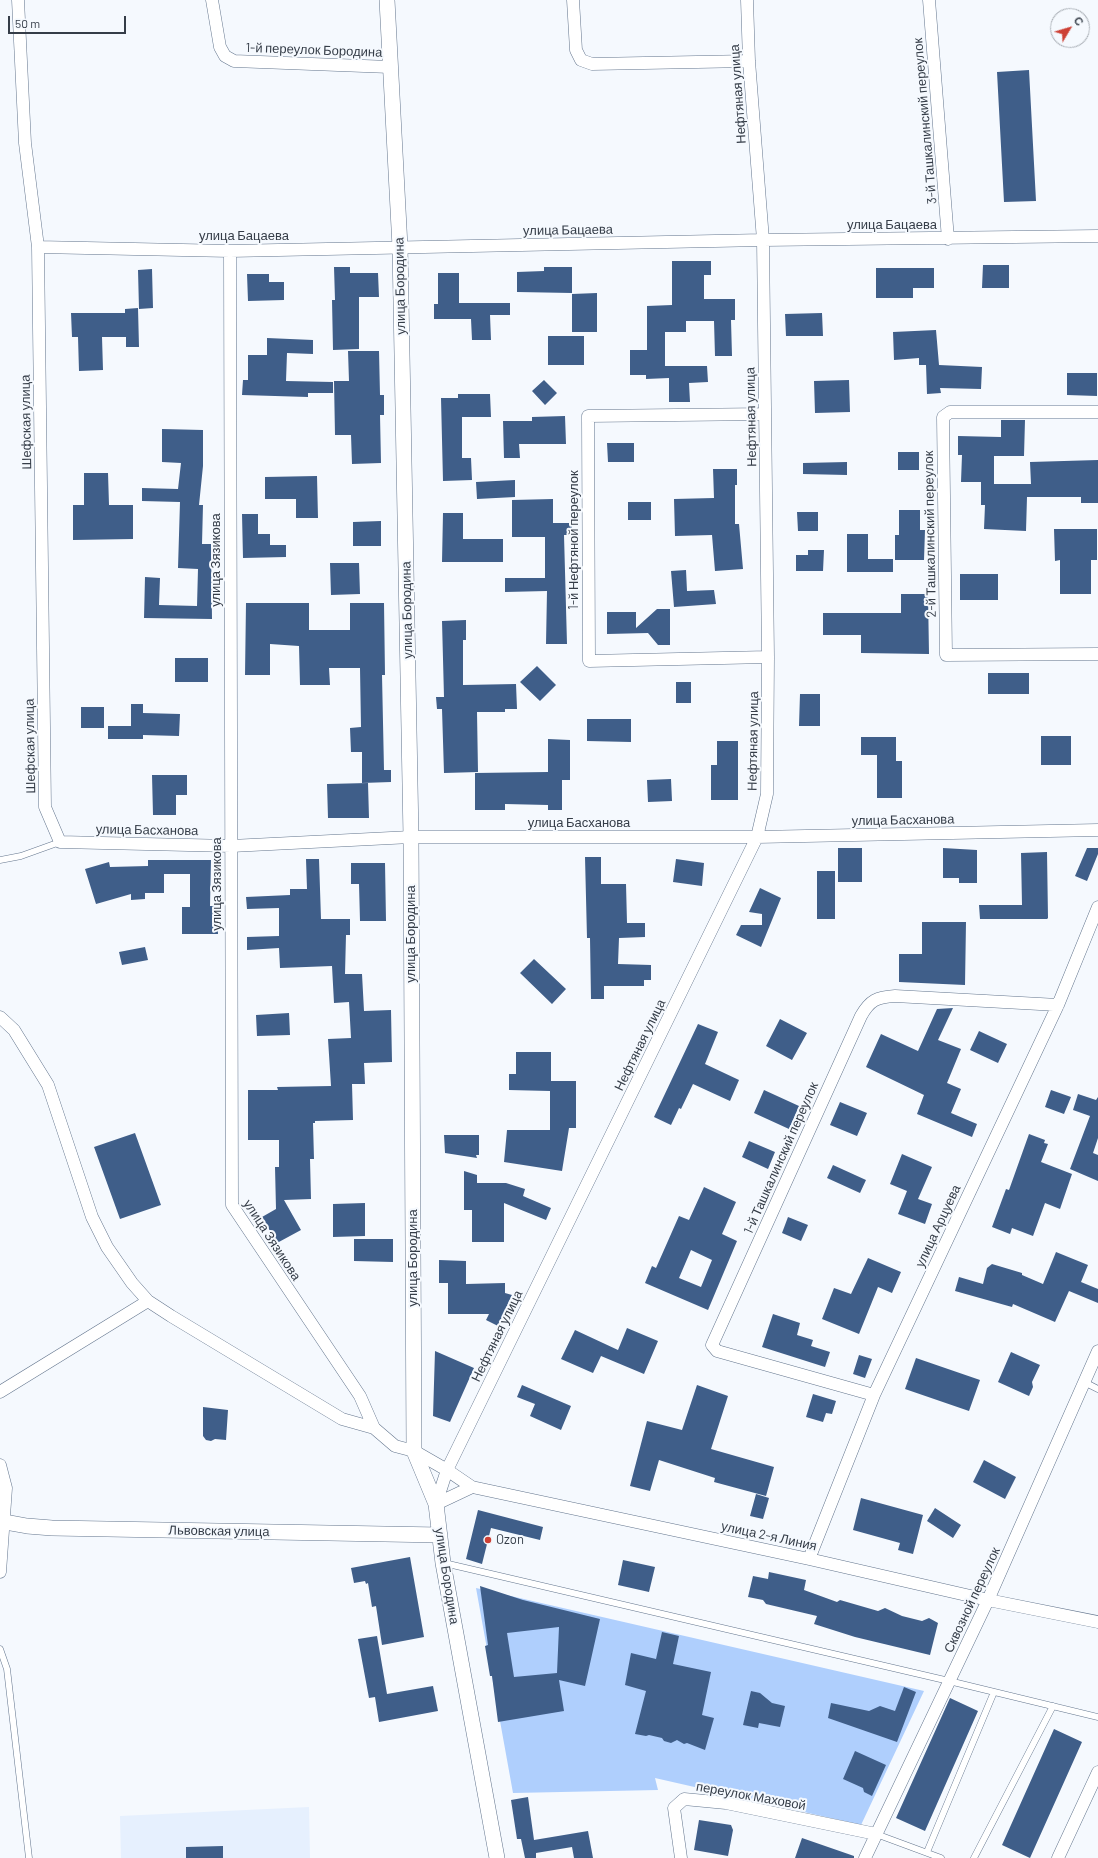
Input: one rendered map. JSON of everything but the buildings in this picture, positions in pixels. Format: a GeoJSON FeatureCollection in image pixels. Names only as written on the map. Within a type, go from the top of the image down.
{"type":"FeatureCollection","features":[{"type":"Feature","properties":{"kind":"street","name":"Шефская улица"},"geometry":{"type":"LineString","coordinates":[[18,0],[25,143],[38,247],[45,807],[60,842]]}},
{"type":"Feature","properties":{"kind":"street","name":"1-й переулок Бородина"},"geometry":{"type":"LineString","coordinates":[[212,0],[220,47],[225,56],[234,61],[390,67]]}},
{"type":"Feature","properties":{"kind":"street","name":"улица Бородина"},"geometry":{"type":"LineString","coordinates":[[387,0],[400,247],[411,836],[414,1451],[436,1504],[443,1563],[497,1858]]}},
{"type":"Feature","properties":{"kind":"street"},"geometry":{"type":"LineString","coordinates":[[573,0],[576,50],[581,60],[592,64],[749,61]]}},
{"type":"Feature","properties":{"kind":"street","name":"Нефтяная улица"},"geometry":{"type":"LineString","coordinates":[[436,1504],[447,1470],[757,837],[767,794],[768,657],[763,240],[749,61],[747,0]]}},
{"type":"Feature","properties":{"kind":"street","name":"3-й Ташкалинский переулок"},"geometry":{"type":"LineString","coordinates":[[928,0],[948,239]]}},
{"type":"Feature","properties":{"kind":"street","name":"улица Бацаева"},"geometry":{"type":"LineString","coordinates":[[38,247],[230,251],[763,240],[948,239],[1098,236]]}},
{"type":"Feature","properties":{"kind":"street","name":"улица Зязикова"},"geometry":{"type":"LineString","coordinates":[[230,251],[232,1205],[360,1396],[374,1428],[395,1446],[414,1451],[447,1470],[472,1487]]}},
{"type":"Feature","properties":{"kind":"street","name":"2-й Ташкалинский переулок"},"geometry":{"type":"LineString","coordinates":[[1098,412],[950,412],[942,417],[946,655],[1098,654]]}},
{"type":"Feature","properties":{"kind":"street","name":"1-й Нефтяной переулок"},"geometry":{"type":"LineString","coordinates":[[765,414],[588,416],[589,661],[768,657]]}},
{"type":"Feature","properties":{"kind":"street","name":"улица Басханова"},"geometry":{"type":"LineString","coordinates":[[60,842],[231,846],[411,836],[757,837],[1098,830]]}},
{"type":"Feature","properties":{"kind":"street","name":"улица Арцуева"},"geometry":{"type":"LineString","coordinates":[[809,1559],[874,1395],[1058,1004],[1098,907]]}},
{"type":"Feature","properties":{"kind":"street","name":"1-й Ташкалинский переулок"},"geometry":{"type":"LineString","coordinates":[[874,1395],[718,1351],[712,1345],[861,1016],[867,1006],[873,1001],[883,997],[895,996],[1058,1004]]}},
{"type":"Feature","properties":{"kind":"street"},"geometry":{"type":"LineString","coordinates":[[0,1018],[14,1030],[48,1085],[92,1217],[106,1246],[132,1283],[148,1301],[342,1419],[374,1428]]}},
{"type":"Feature","properties":{"kind":"street"},"geometry":{"type":"LineString","coordinates":[[0,1392],[148,1301]]}},
{"type":"Feature","properties":{"kind":"street","name":"Сквозной переулок"},"geometry":{"type":"LineString","coordinates":[[865,1858],[988,1600],[1098,1351]]}},
{"type":"Feature","properties":{"kind":"street"},"geometry":{"type":"LineString","coordinates":[[0,1465],[6,1488],[2,1521],[0,1572]]}},
{"type":"Feature","properties":{"kind":"street"},"geometry":{"type":"LineString","coordinates":[[436,1504],[472,1487]]}},
{"type":"Feature","properties":{"kind":"street","name":"улица 2-я Линия"},"geometry":{"type":"LineString","coordinates":[[472,1487],[809,1559],[988,1600],[1098,1622]]}},
{"type":"Feature","properties":{"kind":"street","name":"Львовская улица"},"geometry":{"type":"LineString","coordinates":[[2,1521],[27,1526],[52,1528],[440,1535]]}},
{"type":"Feature","properties":{"kind":"street"},"geometry":{"type":"LineString","coordinates":[[1058,1858],[1098,1772]]}},
{"type":"Feature","properties":{"kind":"street","name":"переулок Маховой"},"geometry":{"type":"LineString","coordinates":[[681,1858],[674,1808],[684,1799],[726,1803],[876,1834]]}},
{"type":"Feature","properties":{"kind":"lane"},"geometry":{"type":"LineString","coordinates":[[0,860],[21,856],[60,842]]}},
{"type":"Feature","properties":{"kind":"lane"},"geometry":{"type":"LineString","coordinates":[[1084,1382],[1098,1389]]}},
{"type":"Feature","properties":{"kind":"lane"},"geometry":{"type":"LineString","coordinates":[[443,1563],[1098,1717]]}},
{"type":"Feature","properties":{"kind":"lane"},"geometry":{"type":"LineString","coordinates":[[0,1649],[7,1669],[29,1858]]}},
{"type":"Feature","properties":{"kind":"lane"},"geometry":{"type":"LineString","coordinates":[[927,1852],[994,1692]]}},
{"type":"Feature","properties":{"kind":"lane"},"geometry":{"type":"LineString","coordinates":[[974,1858],[1053,1706]]}},
{"type":"Feature","properties":{"kind":"lane"},"geometry":{"type":"LineString","coordinates":[[876,1834],[941,1858]]}},
{"type":"Feature","properties":{"kind":"shaded area"},"geometry":{"type":"Polygon","coordinates":[[[476,1588],[924,1691],[861,1825],[655,1778],[658,1790],[513,1793],[476,1588]]]}},
{"type":"Feature","properties":{"kind":"shaded area"},"geometry":{"type":"Polygon","coordinates":[[[309,1807],[310,1858],[121,1858],[120,1816],[309,1807]]]}},
{"type":"Feature","properties":{"kind":"place","name":"Ozon"},"geometry":{"type":"Point","coordinates":[488,1540]}}]}
